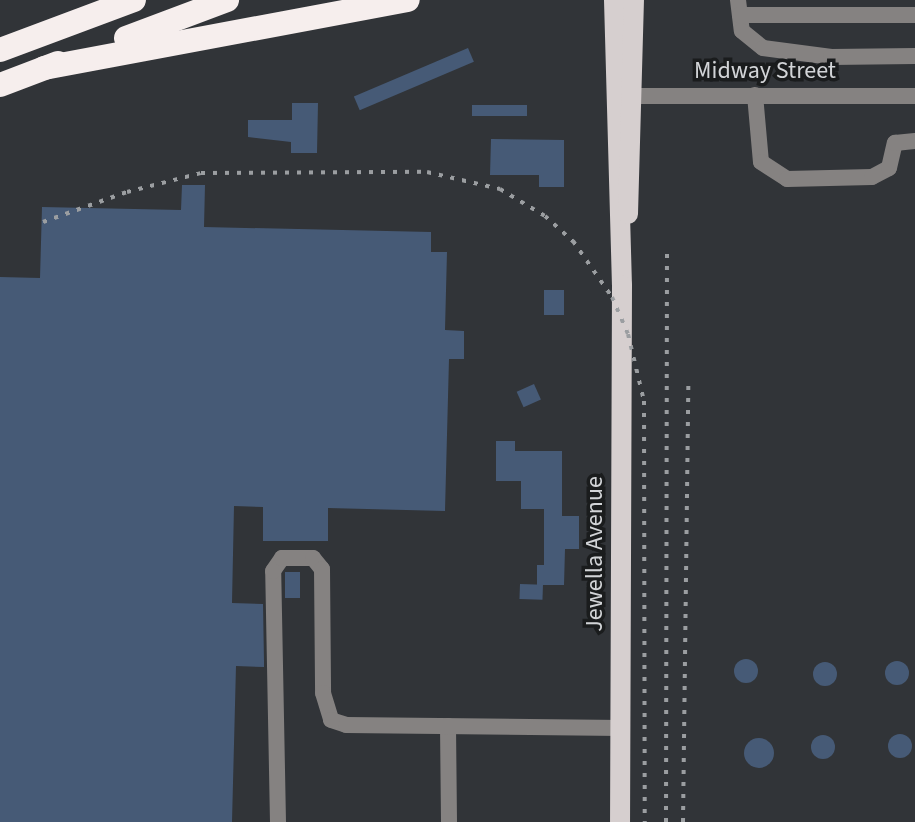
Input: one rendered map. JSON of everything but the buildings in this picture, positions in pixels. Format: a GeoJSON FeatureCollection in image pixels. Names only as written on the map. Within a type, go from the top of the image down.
{"type":"FeatureCollection","features":[{"type":"Feature","properties":{"kind":"highway"},"geometry":{"type":"LineString","coordinates":[[0,50],[134,0]]}},
{"type":"Feature","properties":{"kind":"highway"},"geometry":{"type":"LineString","coordinates":[[0,85],[227,0]]}},
{"type":"Feature","properties":{"kind":"highway"},"geometry":{"type":"LineString","coordinates":[[44,68],[169,41],[408,0]]}},
{"type":"Feature","properties":{"kind":"main road","name":"Jewella Avenue"},"geometry":{"type":"LineString","coordinates":[[614,0],[624,96]]}},
{"type":"Feature","properties":{"kind":"main road","name":"Jewella Avenue"},"geometry":{"type":"LineString","coordinates":[[620,822],[624,96],[634,0]]}},
{"type":"Feature","properties":{"kind":"street"},"geometry":{"type":"LineString","coordinates":[[915,15],[739,8],[742,31],[763,48],[831,57],[915,56]]}},
{"type":"Feature","properties":{"kind":"street"},"geometry":{"type":"LineString","coordinates":[[755,95],[761,162],[787,179],[872,177],[889,168],[895,143],[915,141]]}},
{"type":"Feature","properties":{"kind":"street","name":"Midway Street"},"geometry":{"type":"LineString","coordinates":[[624,96],[915,96]]}},
{"type":"Feature","properties":{"kind":"street"},"geometry":{"type":"LineString","coordinates":[[278,822],[273,571],[282,558],[313,558],[322,569],[323,693],[331,720],[346,725],[621,728]]}},
{"type":"Feature","properties":{"kind":"street"},"geometry":{"type":"LineString","coordinates":[[448,726],[449,822]]}},
{"type":"Feature","properties":{"kind":"railway"},"geometry":{"type":"LineString","coordinates":[[43,222],[127,192],[201,173],[427,172],[500,189],[545,216],[573,241],[612,297],[628,334],[644,401],[645,822]]}},
{"type":"Feature","properties":{"kind":"railway"},"geometry":{"type":"LineString","coordinates":[[666,822],[667,253]]}},
{"type":"Feature","properties":{"kind":"railway"},"geometry":{"type":"LineString","coordinates":[[683,822],[688,384]]}}]}
